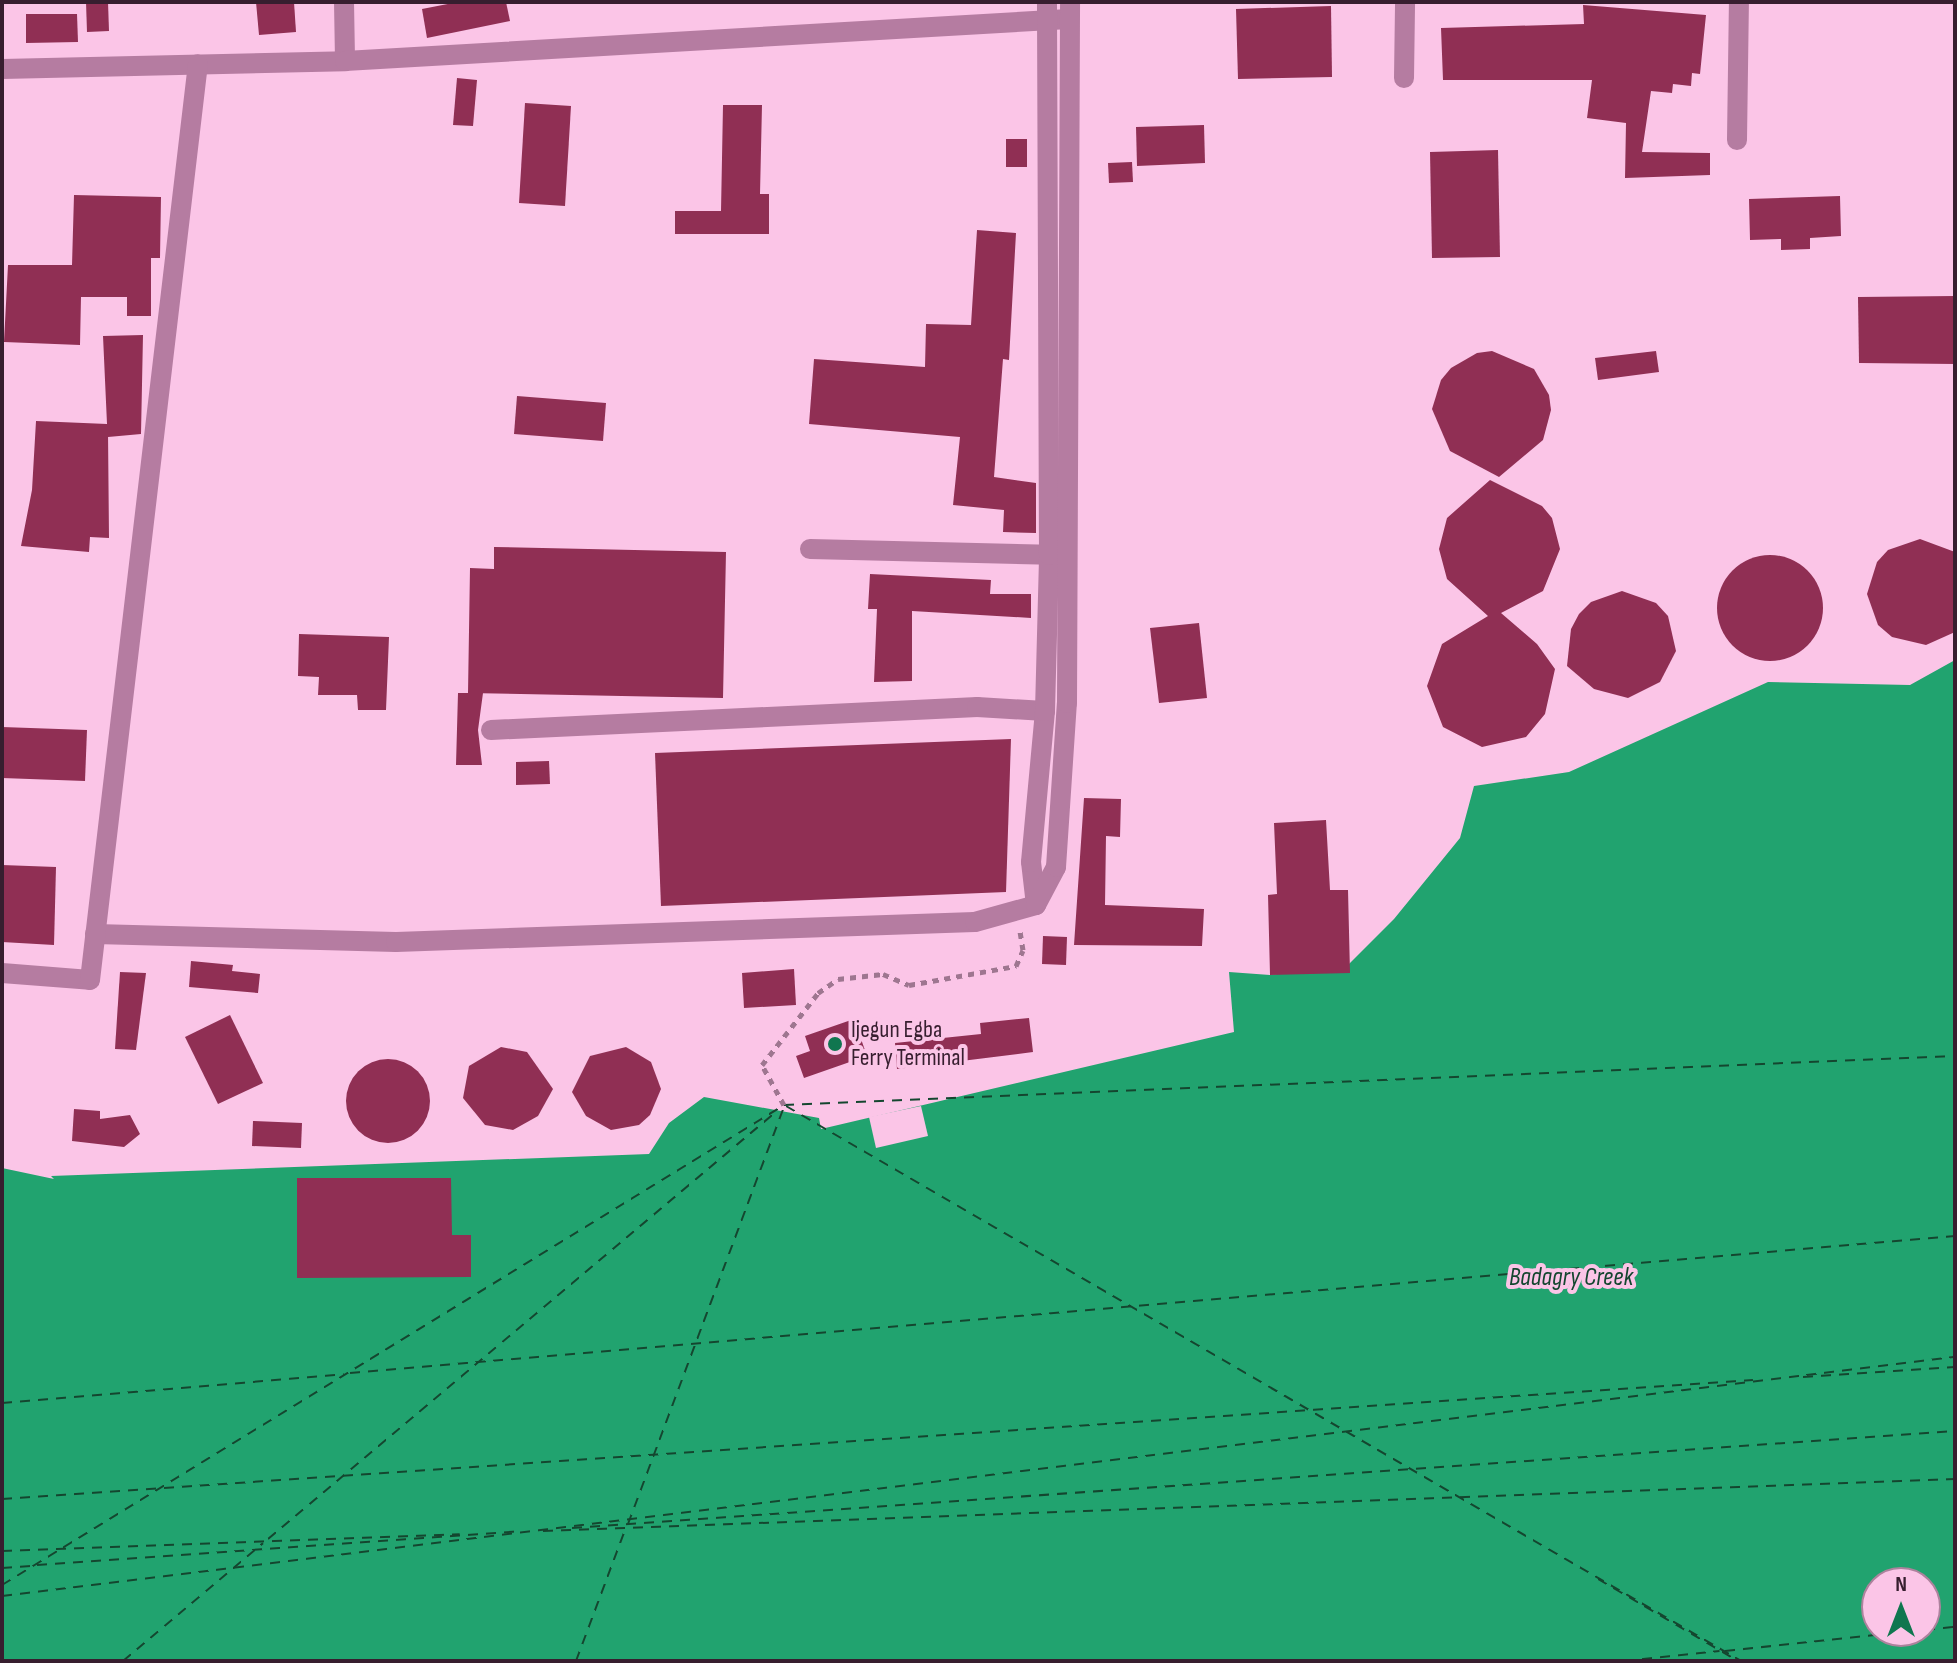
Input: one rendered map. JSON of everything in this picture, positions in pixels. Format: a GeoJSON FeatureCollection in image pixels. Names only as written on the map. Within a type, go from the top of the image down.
{"type":"FeatureCollection","features":[{"type":"Feature","properties":{"kind":"street"},"geometry":{"type":"LineString","coordinates":[[344,2],[345,61]]}},
{"type":"Feature","properties":{"kind":"street"},"geometry":{"type":"LineString","coordinates":[[1404,78],[1405,2]]}},
{"type":"Feature","properties":{"kind":"street"},"geometry":{"type":"LineString","coordinates":[[1737,140],[1739,2]]}},
{"type":"Feature","properties":{"kind":"street"},"geometry":{"type":"LineString","coordinates":[[2,69],[345,61],[1069,10],[1068,688],[1056,867],[1026,908],[975,922],[396,942],[95,934]]}},
{"type":"Feature","properties":{"kind":"street"},"geometry":{"type":"LineString","coordinates":[[1026,908],[1045,711],[1049,555],[1047,11]]}},
{"type":"Feature","properties":{"kind":"street"},"geometry":{"type":"LineString","coordinates":[[2,973],[90,980],[198,64]]}},
{"type":"Feature","properties":{"kind":"street"},"geometry":{"type":"LineString","coordinates":[[810,549],[1049,555]]}},
{"type":"Feature","properties":{"kind":"street"},"geometry":{"type":"LineString","coordinates":[[491,730],[977,707],[1045,711]]}},
{"type":"Feature","properties":{"kind":"path"},"geometry":{"type":"LineString","coordinates":[[784,1105],[762,1065],[818,993],[838,979],[868,974],[909,985],[1016,966],[1023,950],[1026,908]]}},
{"type":"Feature","properties":{"kind":"water","name":"Badagry Creek"},"geometry":{"type":"Polygon","coordinates":[[[1955,660],[1955,1661],[2,1661],[2,1168],[54,1179],[51,1176],[649,1154],[669,1123],[704,1097],[819,1118],[821,1129],[1234,1032],[1229,972],[1270,975],[1349,964],[1394,919],[1460,838],[1474,786],[1569,772],[1768,682],[1910,685],[1955,660]]]}},
{"type":"Feature","properties":{"kind":"pier"},"geometry":{"type":"Polygon","coordinates":[[[921,1106],[928,1136],[876,1148],[869,1117],[921,1106]]]}},
{"type":"Feature","properties":{"kind":"building"},"geometry":{"type":"Polygon","coordinates":[[[86,2],[108,2],[109,31],[87,32],[86,2]]]}},
{"type":"Feature","properties":{"kind":"building"},"geometry":{"type":"Polygon","coordinates":[[[256,2],[294,2],[296,32],[259,35],[256,2]]]}},
{"type":"Feature","properties":{"kind":"building"},"geometry":{"type":"Polygon","coordinates":[[[458,2],[506,2],[510,21],[427,38],[422,9],[458,2]]]}},
{"type":"Feature","properties":{"kind":"building"},"geometry":{"type":"Polygon","coordinates":[[[1583,5],[1706,15],[1700,74],[1692,73],[1691,86],[1673,84],[1672,93],[1651,91],[1642,152],[1710,153],[1710,175],[1625,178],[1626,123],[1587,118],[1592,80],[1443,80],[1441,28],[1584,24],[1583,5]]]}},
{"type":"Feature","properties":{"kind":"building"},"geometry":{"type":"Polygon","coordinates":[[[1331,6],[1332,77],[1238,79],[1236,9],[1331,6]]]}},
{"type":"Feature","properties":{"kind":"building"},"geometry":{"type":"Polygon","coordinates":[[[26,14],[77,14],[78,42],[26,43],[26,14]]]}},
{"type":"Feature","properties":{"kind":"building"},"geometry":{"type":"Polygon","coordinates":[[[457,78],[477,80],[473,126],[453,125],[457,78]]]}},
{"type":"Feature","properties":{"kind":"building"},"geometry":{"type":"Polygon","coordinates":[[[525,103],[571,106],[565,206],[519,203],[525,103]]]}},
{"type":"Feature","properties":{"kind":"building"},"geometry":{"type":"Polygon","coordinates":[[[723,105],[762,105],[760,194],[769,194],[769,234],[675,234],[675,211],[721,211],[723,105]]]}},
{"type":"Feature","properties":{"kind":"building"},"geometry":{"type":"Polygon","coordinates":[[[1204,125],[1205,163],[1137,166],[1136,127],[1204,125]]]}},
{"type":"Feature","properties":{"kind":"building"},"geometry":{"type":"Polygon","coordinates":[[[1006,139],[1027,139],[1027,167],[1006,167],[1006,139]]]}},
{"type":"Feature","properties":{"kind":"building"},"geometry":{"type":"Polygon","coordinates":[[[1498,150],[1500,257],[1432,258],[1430,152],[1498,150]]]}},
{"type":"Feature","properties":{"kind":"building"},"geometry":{"type":"Polygon","coordinates":[[[1132,162],[1133,182],[1109,183],[1108,163],[1132,162]]]}},
{"type":"Feature","properties":{"kind":"building"},"geometry":{"type":"Polygon","coordinates":[[[74,195],[161,197],[160,258],[151,258],[151,316],[127,316],[127,297],[81,297],[80,345],[4,342],[8,265],[72,265],[74,195]]]}},
{"type":"Feature","properties":{"kind":"building"},"geometry":{"type":"Polygon","coordinates":[[[1840,196],[1841,236],[1810,238],[1810,249],[1781,250],[1781,239],[1750,240],[1749,199],[1840,196]]]}},
{"type":"Feature","properties":{"kind":"building"},"geometry":{"type":"Polygon","coordinates":[[[977,230],[1016,233],[1009,360],[1003,359],[994,477],[1036,483],[1036,533],[1003,532],[1004,510],[953,505],[960,437],[809,424],[814,359],[925,367],[926,324],[971,325],[977,230]]]}},
{"type":"Feature","properties":{"kind":"building"},"geometry":{"type":"Polygon","coordinates":[[[1955,296],[1955,364],[1859,363],[1858,297],[1955,296]]]}},
{"type":"Feature","properties":{"kind":"building"},"geometry":{"type":"Polygon","coordinates":[[[143,335],[141,434],[108,437],[109,538],[90,537],[89,552],[21,546],[32,490],[36,421],[107,424],[103,336],[143,335]]]}},
{"type":"Feature","properties":{"kind":"building"},"geometry":{"type":"Polygon","coordinates":[[[1492,351],[1534,369],[1549,395],[1551,410],[1543,440],[1499,477],[1450,451],[1432,409],[1441,380],[1451,368],[1477,353],[1492,351]]]}},
{"type":"Feature","properties":{"kind":"building"},"geometry":{"type":"Polygon","coordinates":[[[1656,351],[1659,372],[1598,380],[1595,358],[1656,351]]]}},
{"type":"Feature","properties":{"kind":"building"},"geometry":{"type":"Polygon","coordinates":[[[517,396],[606,403],[603,441],[514,434],[517,396]]]}},
{"type":"Feature","properties":{"kind":"building"},"geometry":{"type":"Polygon","coordinates":[[[1490,480],[1542,506],[1552,518],[1560,549],[1543,591],[1501,613],[1537,644],[1555,669],[1545,714],[1526,737],[1482,747],[1443,727],[1427,686],[1442,644],[1488,616],[1447,579],[1439,549],[1447,518],[1490,480]]]}},
{"type":"Feature","properties":{"kind":"building"},"geometry":{"type":"Polygon","coordinates":[[[1920,539],[1955,552],[1955,632],[1926,645],[1892,637],[1878,625],[1867,594],[1877,562],[1888,550],[1920,539]]]}},
{"type":"Feature","properties":{"kind":"building"},"geometry":{"type":"Polygon","coordinates":[[[494,547],[726,552],[723,698],[468,693],[470,568],[494,569],[494,547]]]}},
{"type":"Feature","properties":{"kind":"building"},"geometry":{"type":"Polygon","coordinates":[[[1770,555],[1790,559],[1807,571],[1819,588],[1823,608],[1819,628],[1807,645],[1790,657],[1770,661],[1750,657],[1733,645],[1721,628],[1717,608],[1721,588],[1733,571],[1750,559],[1770,555]]]}},
{"type":"Feature","properties":{"kind":"building"},"geometry":{"type":"Polygon","coordinates":[[[870,574],[991,580],[990,594],[1031,594],[1031,618],[912,611],[912,681],[874,682],[877,609],[868,609],[870,574]]]}},
{"type":"Feature","properties":{"kind":"building"},"geometry":{"type":"Polygon","coordinates":[[[1622,591],[1656,603],[1668,616],[1676,651],[1660,682],[1628,698],[1594,689],[1567,666],[1571,629],[1579,614],[1591,602],[1622,591]]]}},
{"type":"Feature","properties":{"kind":"building"},"geometry":{"type":"Polygon","coordinates":[[[1199,623],[1207,698],[1159,703],[1150,628],[1199,623]]]}},
{"type":"Feature","properties":{"kind":"building"},"geometry":{"type":"Polygon","coordinates":[[[299,634],[389,637],[386,710],[358,710],[357,695],[318,695],[319,677],[298,676],[299,634]]]}},
{"type":"Feature","properties":{"kind":"building"},"geometry":{"type":"Polygon","coordinates":[[[458,693],[483,693],[478,730],[482,765],[456,765],[458,693]]]}},
{"type":"Feature","properties":{"kind":"building"},"geometry":{"type":"Polygon","coordinates":[[[2,727],[87,730],[85,781],[2,778],[2,727]]]}},
{"type":"Feature","properties":{"kind":"building"},"geometry":{"type":"Polygon","coordinates":[[[1011,739],[1006,892],[661,906],[655,753],[1011,739]]]}},
{"type":"Feature","properties":{"kind":"building"},"geometry":{"type":"Polygon","coordinates":[[[549,761],[550,784],[516,785],[516,762],[549,761]]]}},
{"type":"Feature","properties":{"kind":"building"},"geometry":{"type":"Polygon","coordinates":[[[1084,798],[1121,799],[1120,837],[1106,836],[1105,905],[1204,909],[1202,946],[1074,945],[1084,798]]]}},
{"type":"Feature","properties":{"kind":"building"},"geometry":{"type":"Polygon","coordinates":[[[1326,820],[1330,890],[1348,890],[1350,973],[1270,975],[1268,895],[1277,894],[1274,823],[1326,820]]]}},
{"type":"Feature","properties":{"kind":"building"},"geometry":{"type":"Polygon","coordinates":[[[2,865],[56,867],[54,945],[2,942],[2,865]]]}},
{"type":"Feature","properties":{"kind":"building"},"geometry":{"type":"Polygon","coordinates":[[[1043,936],[1067,937],[1066,965],[1042,964],[1043,936]]]}},
{"type":"Feature","properties":{"kind":"building"},"geometry":{"type":"Polygon","coordinates":[[[191,961],[233,965],[232,971],[260,974],[258,993],[189,987],[191,961]]]}},
{"type":"Feature","properties":{"kind":"building"},"geometry":{"type":"Polygon","coordinates":[[[794,969],[796,1005],[744,1008],[742,973],[794,969]]]}},
{"type":"Feature","properties":{"kind":"building"},"geometry":{"type":"Polygon","coordinates":[[[120,972],[146,973],[136,1050],[115,1049],[120,972]]]}},
{"type":"Feature","properties":{"kind":"building"},"geometry":{"type":"Polygon","coordinates":[[[230,1015],[263,1083],[218,1104],[185,1037],[230,1015]]]}},
{"type":"Feature","properties":{"kind":"building"},"geometry":{"type":"Polygon","coordinates":[[[1029,1018],[1033,1052],[897,1069],[895,1043],[981,1034],[980,1023],[1029,1018]]]}},
{"type":"Feature","properties":{"kind":"building","name":"Ijegun Egba Ferry Terminal"},"geometry":{"type":"Polygon","coordinates":[[[854,1019],[867,1056],[804,1078],[796,1056],[810,1051],[805,1036],[854,1019]]]}},
{"type":"Feature","properties":{"kind":"building"},"geometry":{"type":"Polygon","coordinates":[[[501,1047],[527,1052],[553,1089],[538,1116],[513,1130],[485,1125],[463,1098],[469,1066],[501,1047]]]}},
{"type":"Feature","properties":{"kind":"building"},"geometry":{"type":"Polygon","coordinates":[[[626,1047],[651,1062],[661,1089],[650,1115],[639,1125],[611,1130],[586,1116],[572,1092],[590,1056],[626,1047]]]}},
{"type":"Feature","properties":{"kind":"building"},"geometry":{"type":"Polygon","coordinates":[[[388,1059],[404,1062],[418,1071],[427,1085],[430,1101],[427,1117],[418,1131],[404,1140],[388,1143],[372,1140],[358,1131],[349,1117],[346,1101],[349,1085],[358,1071],[372,1062],[388,1059]]]}},
{"type":"Feature","properties":{"kind":"building"},"geometry":{"type":"Polygon","coordinates":[[[74,1109],[100,1111],[100,1119],[130,1115],[140,1134],[124,1147],[72,1141],[74,1109]]]}},
{"type":"Feature","properties":{"kind":"building"},"geometry":{"type":"Polygon","coordinates":[[[253,1121],[302,1123],[301,1148],[252,1146],[253,1121]]]}},
{"type":"Feature","properties":{"kind":"building"},"geometry":{"type":"Polygon","coordinates":[[[297,1178],[451,1178],[452,1235],[471,1235],[471,1277],[297,1278],[297,1178]]]}},
{"type":"Feature","properties":{"kind":"ferry route"},"geometry":{"type":"LineString","coordinates":[[2,1585],[784,1105],[1955,1056]]}},
{"type":"Feature","properties":{"kind":"ferry route"},"geometry":{"type":"LineString","coordinates":[[628,1524],[784,1106]]}},
{"type":"Feature","properties":{"kind":"ferry route"},"geometry":{"type":"LineString","coordinates":[[786,1106],[1741,1661]]}},
{"type":"Feature","properties":{"kind":"ferry route"},"geometry":{"type":"LineString","coordinates":[[268,1539],[777,1111]]}},
{"type":"Feature","properties":{"kind":"ferry route"},"geometry":{"type":"LineString","coordinates":[[350,1373],[1955,1236]]}},
{"type":"Feature","properties":{"kind":"ferry route"},"geometry":{"type":"LineString","coordinates":[[2,1596],[1955,1357]]}},
{"type":"Feature","properties":{"kind":"ferry route"},"geometry":{"type":"LineString","coordinates":[[1803,1377],[1955,1367]]}},
{"type":"Feature","properties":{"kind":"ferry route"},"geometry":{"type":"LineString","coordinates":[[2,1403],[344,1374]]}},
{"type":"Feature","properties":{"kind":"ferry route"},"geometry":{"type":"LineString","coordinates":[[2,1499],[1753,1380]]}},
{"type":"Feature","properties":{"kind":"ferry route"},"geometry":{"type":"LineString","coordinates":[[572,1528],[1955,1431]]}},
{"type":"Feature","properties":{"kind":"ferry route"},"geometry":{"type":"LineString","coordinates":[[543,1531],[1955,1479]]}},
{"type":"Feature","properties":{"kind":"ferry route"},"geometry":{"type":"LineString","coordinates":[[576,1661],[625,1530]]}},
{"type":"Feature","properties":{"kind":"ferry route"},"geometry":{"type":"LineString","coordinates":[[37,1565],[521,1531]]}},
{"type":"Feature","properties":{"kind":"ferry route"},"geometry":{"type":"LineString","coordinates":[[2,1551],[460,1534]]}},
{"type":"Feature","properties":{"kind":"ferry route"},"geometry":{"type":"LineString","coordinates":[[123,1661],[263,1543]]}},
{"type":"Feature","properties":{"kind":"ferry route"},"geometry":{"type":"LineString","coordinates":[[2,1568],[31,1566]]}},
{"type":"Feature","properties":{"kind":"ferry route"},"geometry":{"type":"LineString","coordinates":[[1598,1579],[1738,1661]]}},
{"type":"Feature","properties":{"kind":"ferry route"},"geometry":{"type":"LineString","coordinates":[[1941,1628],[1955,1627]]}},
{"type":"Feature","properties":{"kind":"ferry route"},"geometry":{"type":"LineString","coordinates":[[1725,1651],[1861,1637]]}},
{"type":"Feature","properties":{"kind":"ferry route"},"geometry":{"type":"LineString","coordinates":[[1624,1661],[1719,1651]]}},
{"type":"Feature","properties":{"kind":"place","name":"Ijegun Egba Ferry Terminal"},"geometry":{"type":"Point","coordinates":[835,1044]}}]}
